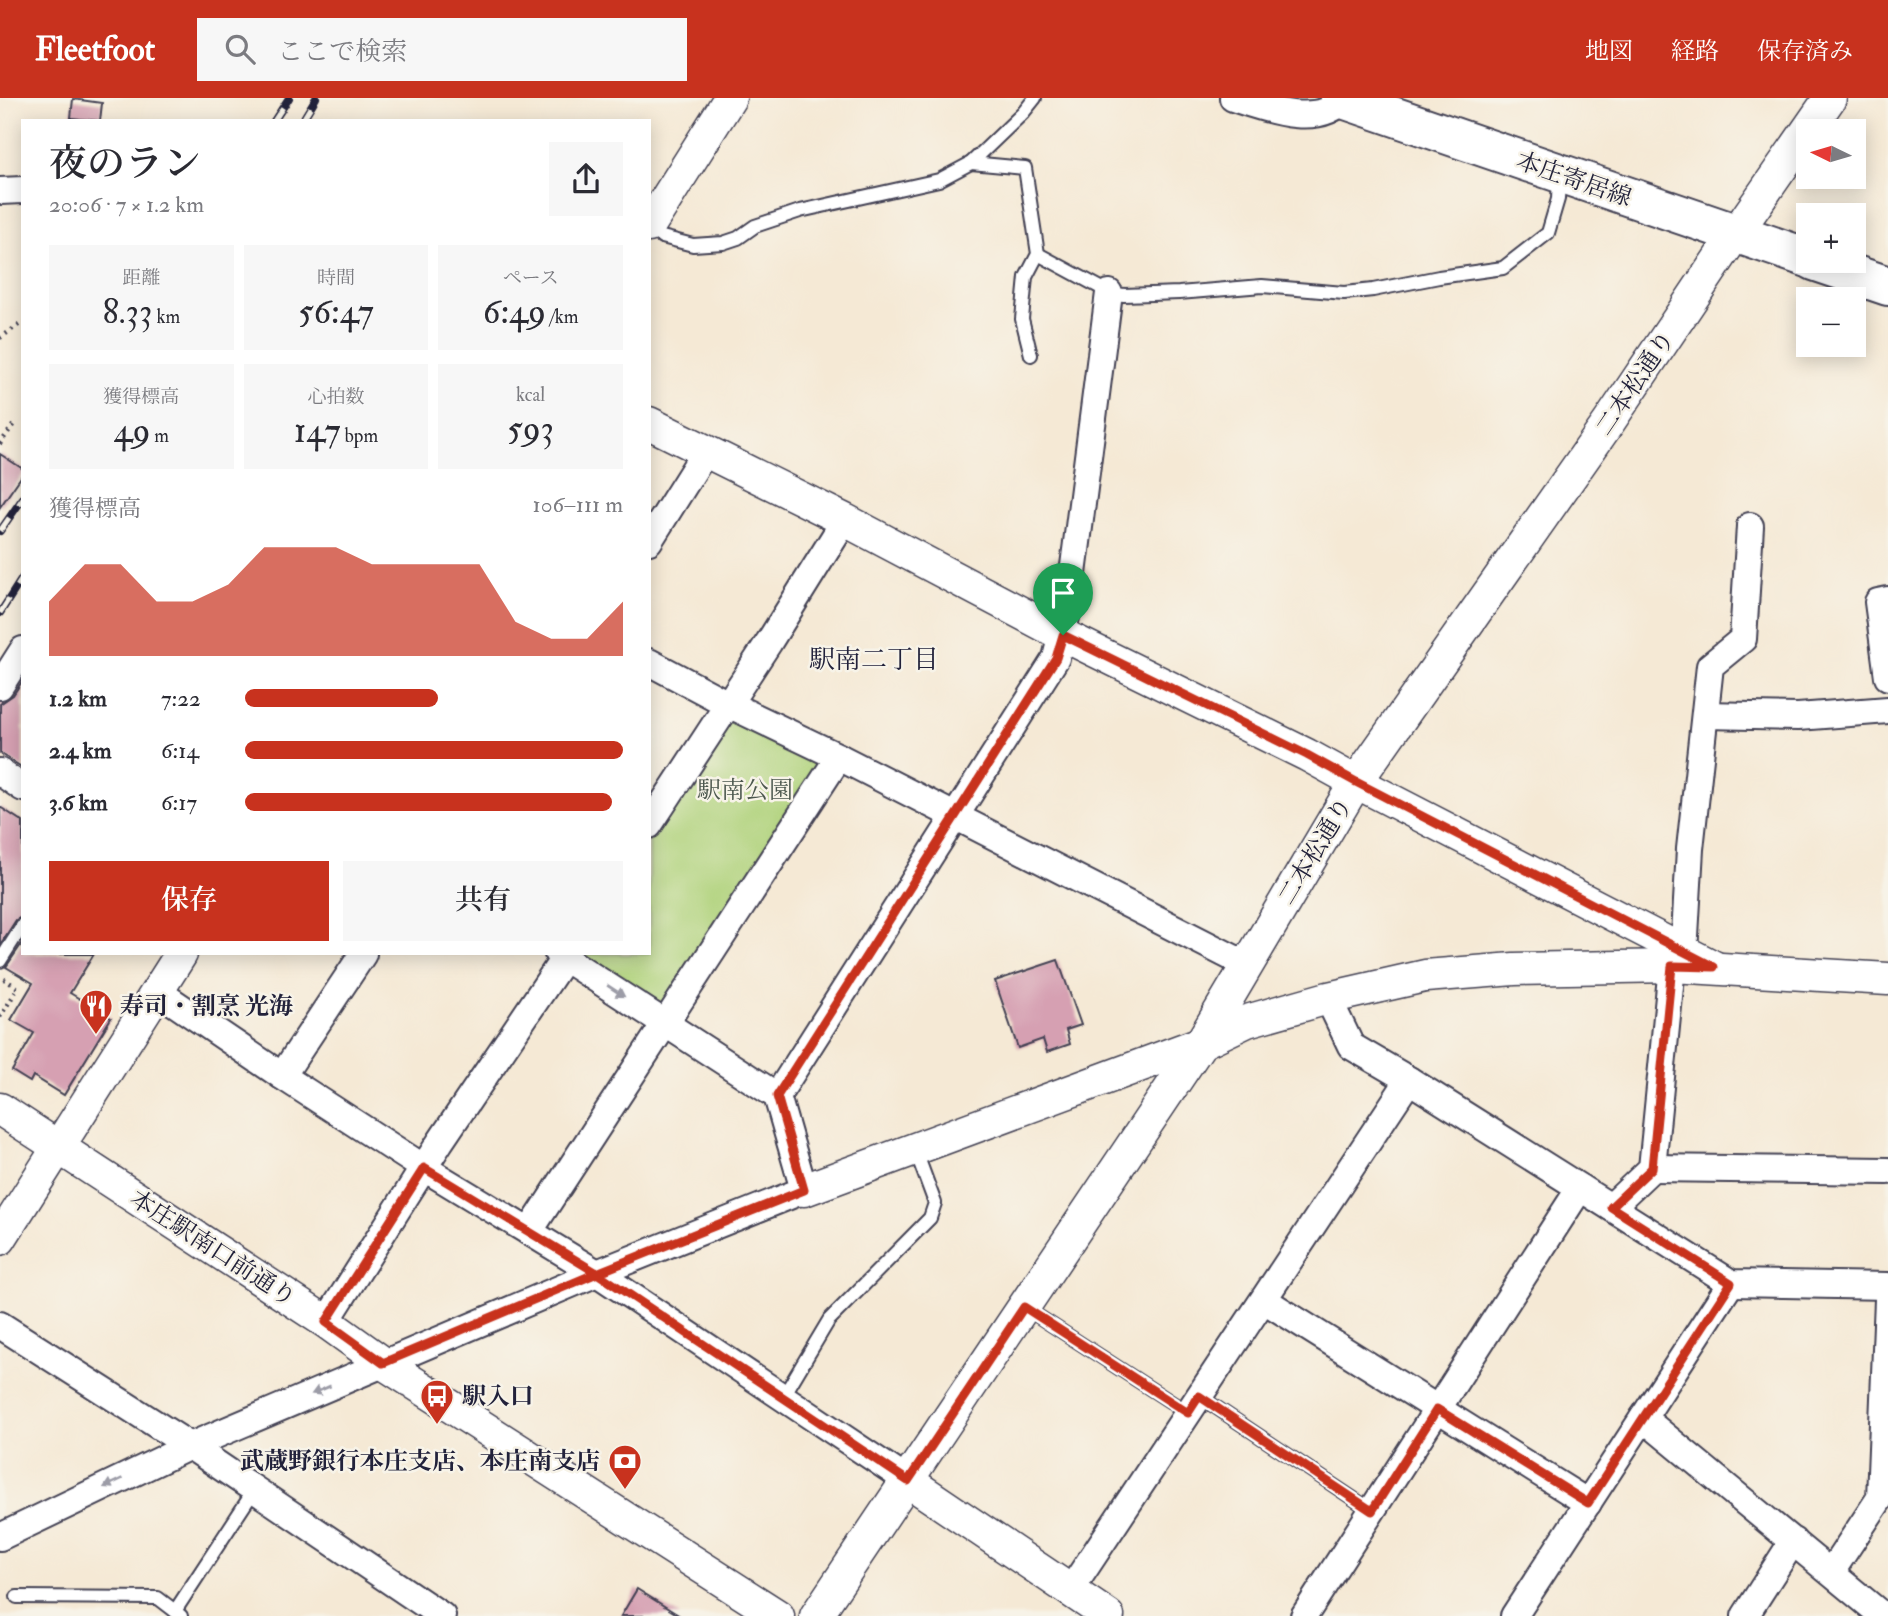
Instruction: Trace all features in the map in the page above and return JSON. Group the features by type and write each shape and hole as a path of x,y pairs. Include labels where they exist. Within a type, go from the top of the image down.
{"main road":[{"name":"本庄寄居線","path":"1343,99 1796,254"},
{"path":"1850,273 1888,286"}],"street":[{"path":"651,223 730,98"},
{"path":"1233,98 1267,109 1303,114 1324,112 1343,99"},
{"name":"二本松通り","path":"816,1616 1201,1043 1356,782 1609,422 1735,233 1830,98"},
{"path":"0,191 21,190"},
{"path":"777,1096 1056,658 1069,605 1109,293"},
{"path":"651,424 845,520 1063,635 1307,755 1678,959"},
{"path":"651,538 705,452"},
{"path":"651,818 659,789 728,704 845,520"},
{"path":"1611,1207 1652,1168 1710,666 1743,639 1750,526"},
{"path":"1888,600 1878,602 1888,677"},
{"path":"0,686 21,653"},
{"path":"651,663 1247,965"},
{"path":"1705,715 1798,717 1888,710"},
{"path":"529,1232 839,757"},
{"path":"0,772 21,787"},
{"path":"0,1239 180,955"},
{"path":"282,1076 362,955"},
{"path":"326,1322 563,955 777,1096 804,1190"},
{"path":"0,1537 190,1446 597,1273 804,1190 1201,1043 1247,1021 1328,998 1425,976 1514,969 1678,959 1714,967 1888,979"},
{"path":"157,990 282,1076 424,1168 597,1273 1108,1616"},
{"path":"1328,998 1351,1046 1731,1283 1888,1286"},
{"path":"1070,1591 1409,1080"},
{"name":"本庄駅南口前通り","path":"0,1109 326,1322 383,1363 778,1616"},
{"path":"1652,1168 1888,1171"},
{"path":"1304,1616 1580,1188"},
{"path":"1514,1616 1731,1283"},
{"path":"1830,1572 1884,1498 1888,1299"},
{"path":"1264,1300 1588,1503"},
{"path":"0,1325 190,1446 442,1616"},
{"path":"1643,1418 1883,1616"},
{"path":"1745,1616 1793,1541"}],"lane":[{"path":"651,228 662,237 693,245 723,243 776,218 939,180 971,163 1035,98"},
{"path":"971,163 1025,168 1038,254 1026,277 1022,319 1031,355"},
{"path":"1038,254 1109,293 1124,295 1262,286 1344,293 1373,290 1503,268 1548,233 1558,199 1559,174"},
{"path":"0,961 21,928"},
{"path":"783,1397 829,1320 930,1218 935,1203 915,1149"},
{"path":"1024,1307 1194,1404 1372,1511"},
{"path":"17,1597 158,1598 178,1614 255,1489"}],"path":[{"path":"0,338 21,323"},
{"path":"0,444 16,421"},
{"path":"0,976 18,988 0,1017"}],"green space":[{"name":"駅南公園","path":"735,715 823,755 822,769 660,1009 582,955 651,955 651,837 722,723"}],"building":[{"path":"73,99 102,103 100,119 71,118"},
{"path":"0,454 21,468 21,477 0,507"},
{"path":"21,683 21,767 0,753 0,704 13,695"},
{"path":"0,807 21,821 21,917 16,920 0,945"},
{"path":"21,945 21,955 93,955 70,993 111,1018 64,1095 33,1076 30,1082 12,1071 34,1033 11,1020 33,983 6,967"},
{"path":"1058,960 1081,1025 1066,1030 1070,1044 1047,1052 1043,1039 1018,1048 995,981"},
{"path":"637,1589 680,1616 621,1616"}],"railway":[{"path":"275,119 289,98"},
{"path":"303,119 316,98"},
{"path":"0,531 21,501"},
{"path":"0,613 21,580"}],"place":[{"name":"寿司・割烹 光海","path":"96,1036"},
{"name":"駅入口","path":"437,1426"},
{"name":"武蔵野銀行本庄支店、本庄南支店","path":"625,1491"}],"district":[{"name":"駅南二丁目","path":"874,659"}],"route":[{"path":"1063,635 1056,658 777,1096 804,1190 597,1273 383,1363 326,1322 424,1168 597,1273 908,1481 1024,1307 1188,1413 1199,1396 1372,1511 1437,1409 1588,1503 1731,1283 1611,1207 1652,1168 1672,966 1714,967 1307,755 1063,635"}]}
